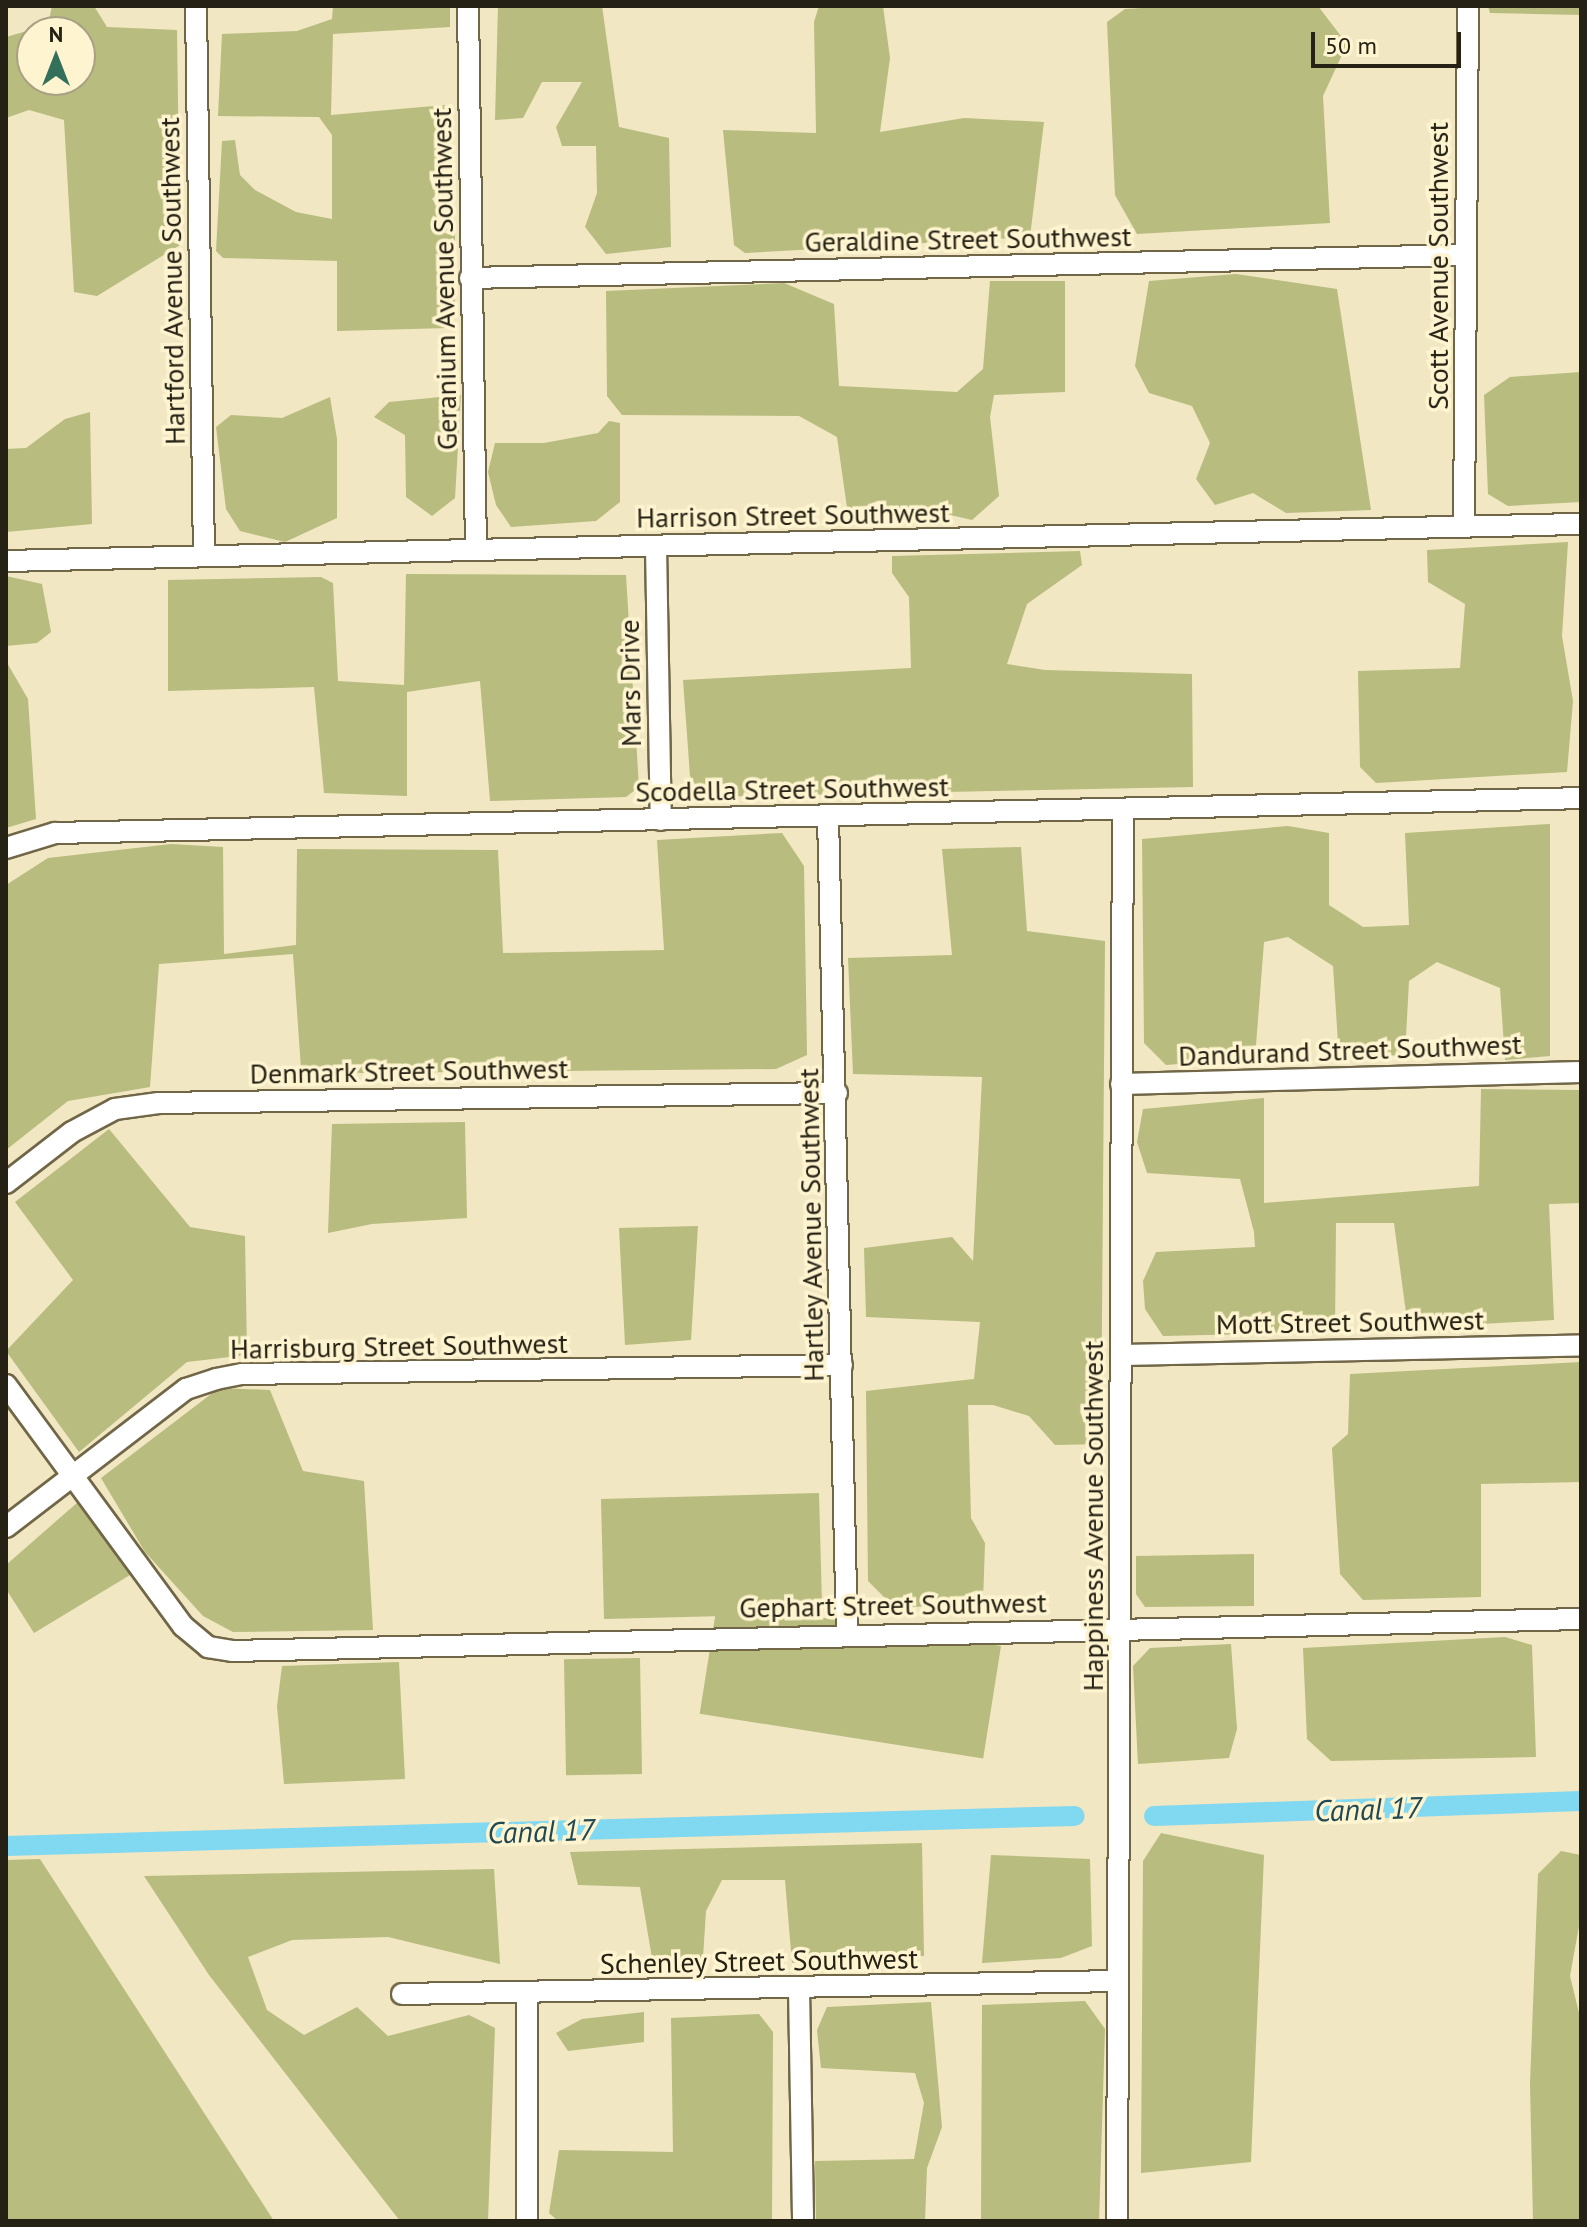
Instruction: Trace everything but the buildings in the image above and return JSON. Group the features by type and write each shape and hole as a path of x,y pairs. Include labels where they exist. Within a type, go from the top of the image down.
{"street":[{"name":"Hartford Avenue Southwest","path":"196,6 204,556"},
{"name":"Geranium Avenue Southwest","path":"468,6 476,550"},
{"name":"Scott Avenue Southwest","path":"1464,527 1468,6"},
{"name":"Geraldine Street Southwest","path":"470,278 1466,255"},
{"name":"Harrison Street Southwest","path":"6,561 1581,524"},
{"name":"Mars Drive","path":"656,546 661,820"},
{"name":"Scodella Street Southwest","path":"6,848 55,833 1123,811 1581,798"},
{"name":"Happiness Avenue Southwest","path":"1117,2221 1117,1981 1123,1628 1123,811"},
{"name":"Hartley Avenue Southwest","path":"828,816 837,1093 847,1633"},
{"name":"Dandurand Street Southwest","path":"1121,1084 1581,1072"},
{"name":"Denmark Street Southwest","path":"6,1183 72,1132 115,1109 159,1103 837,1093"},
{"name":"Mott Street Southwest","path":"1121,1355 1581,1345"},
{"name":"Harrisburg Street Southwest","path":"6,1527 186,1389 242,1374 842,1365"},
{"path":"6,1385 74,1476"},
{"name":"Gephart Street Southwest","path":"74,1476 183,1626 208,1647 232,1651 847,1633 1581,1619"},
{"name":"Schenley Street Southwest","path":"402,1994 1117,1981"},
{"path":"799,1988 803,2221"},
{"path":"527,1994 527,2221"}],"green space":[{"path":"52,6 94,6 107,27 177,30 180,245 97,296 74,292 64,120 29,110 6,118 6,37 16,34 16,96 96,96 96,16 50,16"},
{"path":"333,6 450,6 450,27 333,34 331,115 445,105 444,133 456,174 432,199 455,232 455,309 448,328 337,331 337,261 223,258 216,251 222,141 235,140 240,175 255,190 296,212 332,219 332,135 319,117 218,116 222,34 297,31 332,19"},
{"path":"498,6 602,6 619,127 669,138 671,247 606,254 585,227 597,193 596,146 562,146 556,127 582,82 542,82 523,118 495,120"},
{"path":"819,6 883,6 890,58 880,132 964,118 1044,122 1030,237 745,253 734,245 723,130 816,133 814,22"},
{"path":"1318,6 1347,44 1323,96 1330,223 1137,234 1115,195 1107,22 1125,9"},
{"path":"1488,6 1581,6 1581,15 1490,13"},
{"path":"1236,274 1337,289 1371,510 1286,513 1253,493 1215,505 1196,479 1210,443 1192,406 1149,393 1135,366 1149,281"},
{"path":"990,281 1065,281 1065,392 994,395 990,417 999,496 972,520 929,510 849,522 837,437 799,416 622,415 607,396 606,291 784,283 834,304 839,386 957,392 983,369"},
{"path":"1581,372 1581,502 1508,506 1488,494 1484,395 1510,377"},
{"path":"461,395 455,498 432,516 406,497 405,435 374,417 389,402"},
{"path":"330,397 337,439 337,518 285,542 240,531 226,509 216,427 231,415 282,418"},
{"path":"90,412 92,524 6,532 6,449 26,448 65,419"},
{"path":"609,421 620,423 620,502 596,521 511,527 496,505 488,472 495,443 544,443 598,433"},
{"path":"1568,542 1562,636 1573,701 1567,772 1376,783 1360,767 1358,671 1460,668 1465,604 1428,582 1427,550"},
{"path":"1080,551 1082,565 1027,604 1007,664 1045,670 1192,674 1193,787 703,797 690,776 683,680 911,668 909,597 892,573 892,556"},
{"path":"406,574 626,575 639,787 626,797 490,801 480,681 407,692 407,796 324,793 314,687 168,691 168,580 321,577 333,583 338,681 404,685"},
{"path":"6,576 42,584 51,632 37,643 6,646"},
{"path":"6,661 28,699 36,819 6,828"},
{"path":"1550,824 1550,1056 1505,1060 1500,988 1437,962 1409,981 1405,1055 1339,1058 1333,966 1288,937 1264,942 1255,1058 1166,1065 1144,1043 1142,839 1288,826 1329,833 1329,905 1363,927 1409,925 1405,833"},
{"path":"782,833 804,866 807,1055 776,1069 362,1073 301,1069 293,954 159,964 150,1087 68,1101 6,1150 6,885 48,858 171,844 223,847 224,954 296,945 297,849 498,850 503,953 664,950 657,840"},
{"path":"1021,847 1027,931 1105,941 1101,1444 1055,1445 1029,1416 993,1405 968,1405 971,1518 985,1543 983,1603 895,1608 868,1581 866,1391 974,1379 980,1322 866,1317 864,1248 952,1237 973,1261 982,1077 853,1074 848,958 952,955 942,849"},
{"path":"1481,1089 1581,1090 1581,1203 1549,1204 1554,1320 1408,1328 1394,1223 1336,1223 1335,1332 1163,1336 1145,1309 1143,1281 1156,1252 1255,1247 1254,1232 1240,1179 1147,1173 1137,1142 1143,1109 1264,1098 1264,1203 1479,1186"},
{"path":"465,1122 467,1218 372,1224 328,1233 332,1124"},
{"path":"109,1129 190,1227 245,1236 247,1355 187,1362 79,1452 6,1351 73,1280 15,1202"},
{"path":"698,1226 691,1340 625,1345 619,1228"},
{"path":"1581,1362 1581,1482 1481,1484 1481,1597 1363,1600 1340,1574 1332,1448 1348,1434 1350,1374"},
{"path":"219,1388 270,1390 303,1471 364,1481 373,1630 233,1632 203,1616 145,1552 101,1478"},
{"path":"819,1493 822,1605 801,1614 604,1619 601,1499"},
{"path":"78,1502 130,1575 34,1633 6,1589 6,1565"},
{"path":"1254,1554 1254,1606 1145,1607 1136,1594 1136,1556"},
{"path":"718,1601 1001,1646 983,1759 700,1714"},
{"path":"1505,1637 1532,1645 1536,1757 1331,1761 1307,1739 1303,1648"},
{"path":"1231,1644 1237,1729 1229,1758 1138,1764 1133,1666 1150,1648"},
{"path":"640,1658 642,1774 566,1775 564,1659"},
{"path":"399,1662 405,1779 284,1784 277,1706 282,1666"},
{"path":"1161,1833 1264,1855 1251,2162 1141,2173 1143,1861"},
{"path":"922,1843 924,1956 792,1963 785,1880 722,1880 706,1911 703,1958 652,1958 640,1887 578,1885 570,1852"},
{"path":"1561,1851 1581,1855 1581,1915 1570,1976 1581,2021 1581,2221 1533,2221 1530,2084 1538,1874"},
{"path":"991,1855 1090,1859 1092,1946 1061,1958 982,1963"},
{"path":"40,1859 274,2221 6,2221 6,1860"},
{"path":"494,1869 500,1964 388,1937 292,1940 248,1957 267,2010 304,2035 357,2007 388,2036 469,2015 495,2028 488,2221 400,2221 209,1975 144,1876"},
{"path":"1085,2001 1105,2029 1099,2221 981,2221 982,2005"},
{"path":"931,2002 942,2127 927,2168 925,2221 816,2221 815,2161 914,2159 924,2103 915,2073 821,2068 817,2030 827,2007"},
{"path":"644,2012 644,2042 568,2051 556,2033 582,2019"},
{"path":"759,2014 773,2032 772,2221 558,2221 549,2213 559,2150 673,2152 671,2018"}],"waterway":[{"name":"Canal 17","path":"1154,1816 1581,1801"},
{"name":"Canal 17","path":"6,1846 1075,1816"}]}
